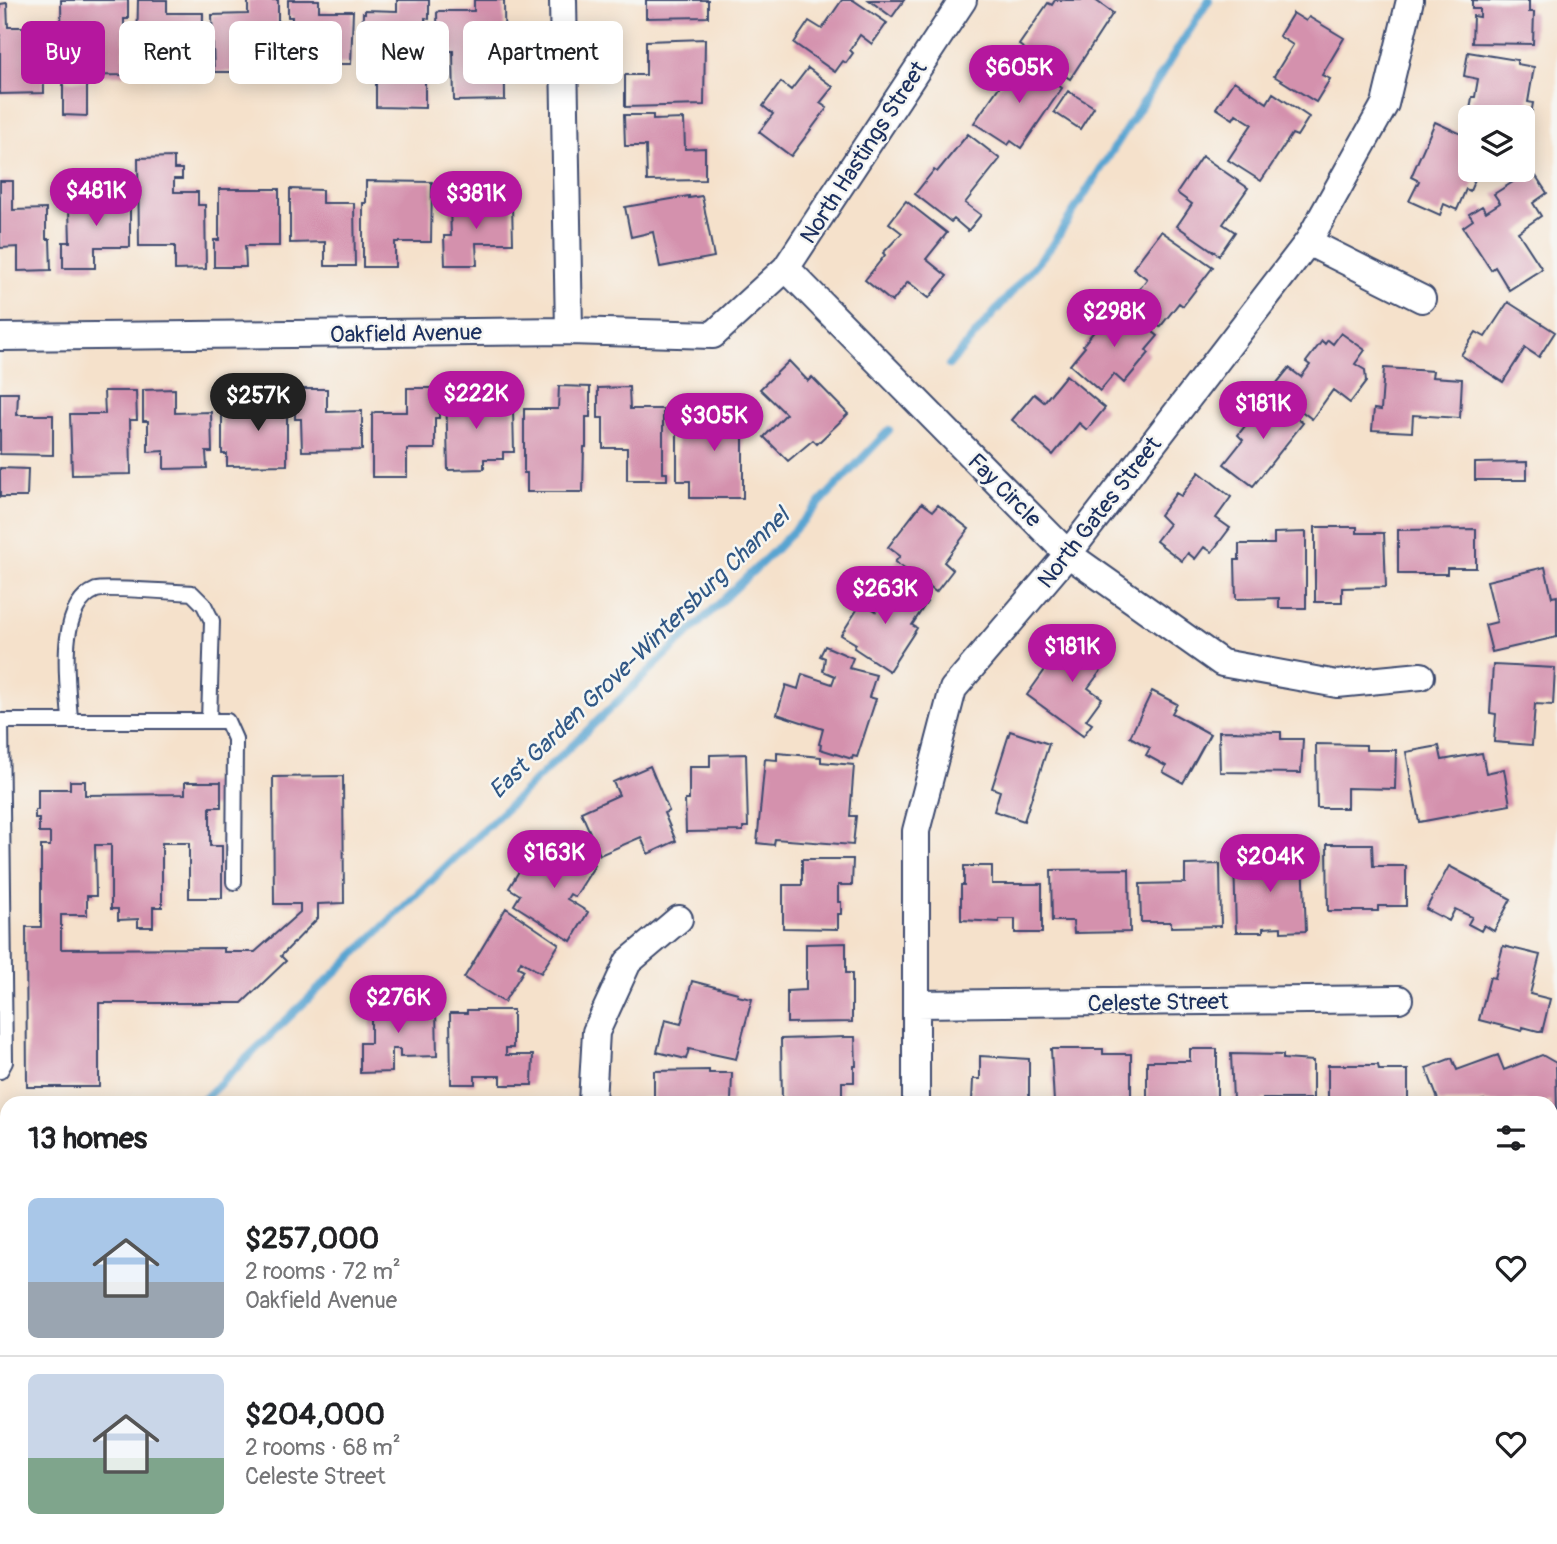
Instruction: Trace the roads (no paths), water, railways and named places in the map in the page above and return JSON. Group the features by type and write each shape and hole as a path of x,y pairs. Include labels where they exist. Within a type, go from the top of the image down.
{"street":[{"path":"563,0 569,331"},
{"name":"North Hastings Street","path":"786,268 962,0"},
{"name":"North Gates Street","path":"916,1096 916,831 953,690 1068,554 1308,242 1385,104 1410,0"},
{"path":"1308,242 1422,299"},
{"name":"Oakfield Avenue","path":"0,337 569,331 713,335 786,268"},
{"name":"Fay Circle","path":"786,268 1068,554 1222,663 1337,684 1421,676"},
{"path":"592,1096 596,1032 628,962 679,919"},
{"name":"Celeste Street","path":"916,1004 1399,999"}],"lane":[{"path":"70,719 67,660 69,625 79,603 97,590 192,593 204,605 212,621 209,721"},
{"path":"0,1071 5,1062 0,721 227,721 235,738 234,882"}],"waterway":[{"name":"East Garden Grove-Wintersburg Channel","path":"949,365 1050,248 1209,0"},
{"name":"East Garden Grove-Wintersburg Channel","path":"207,1096 776,549 889,430"}]}
